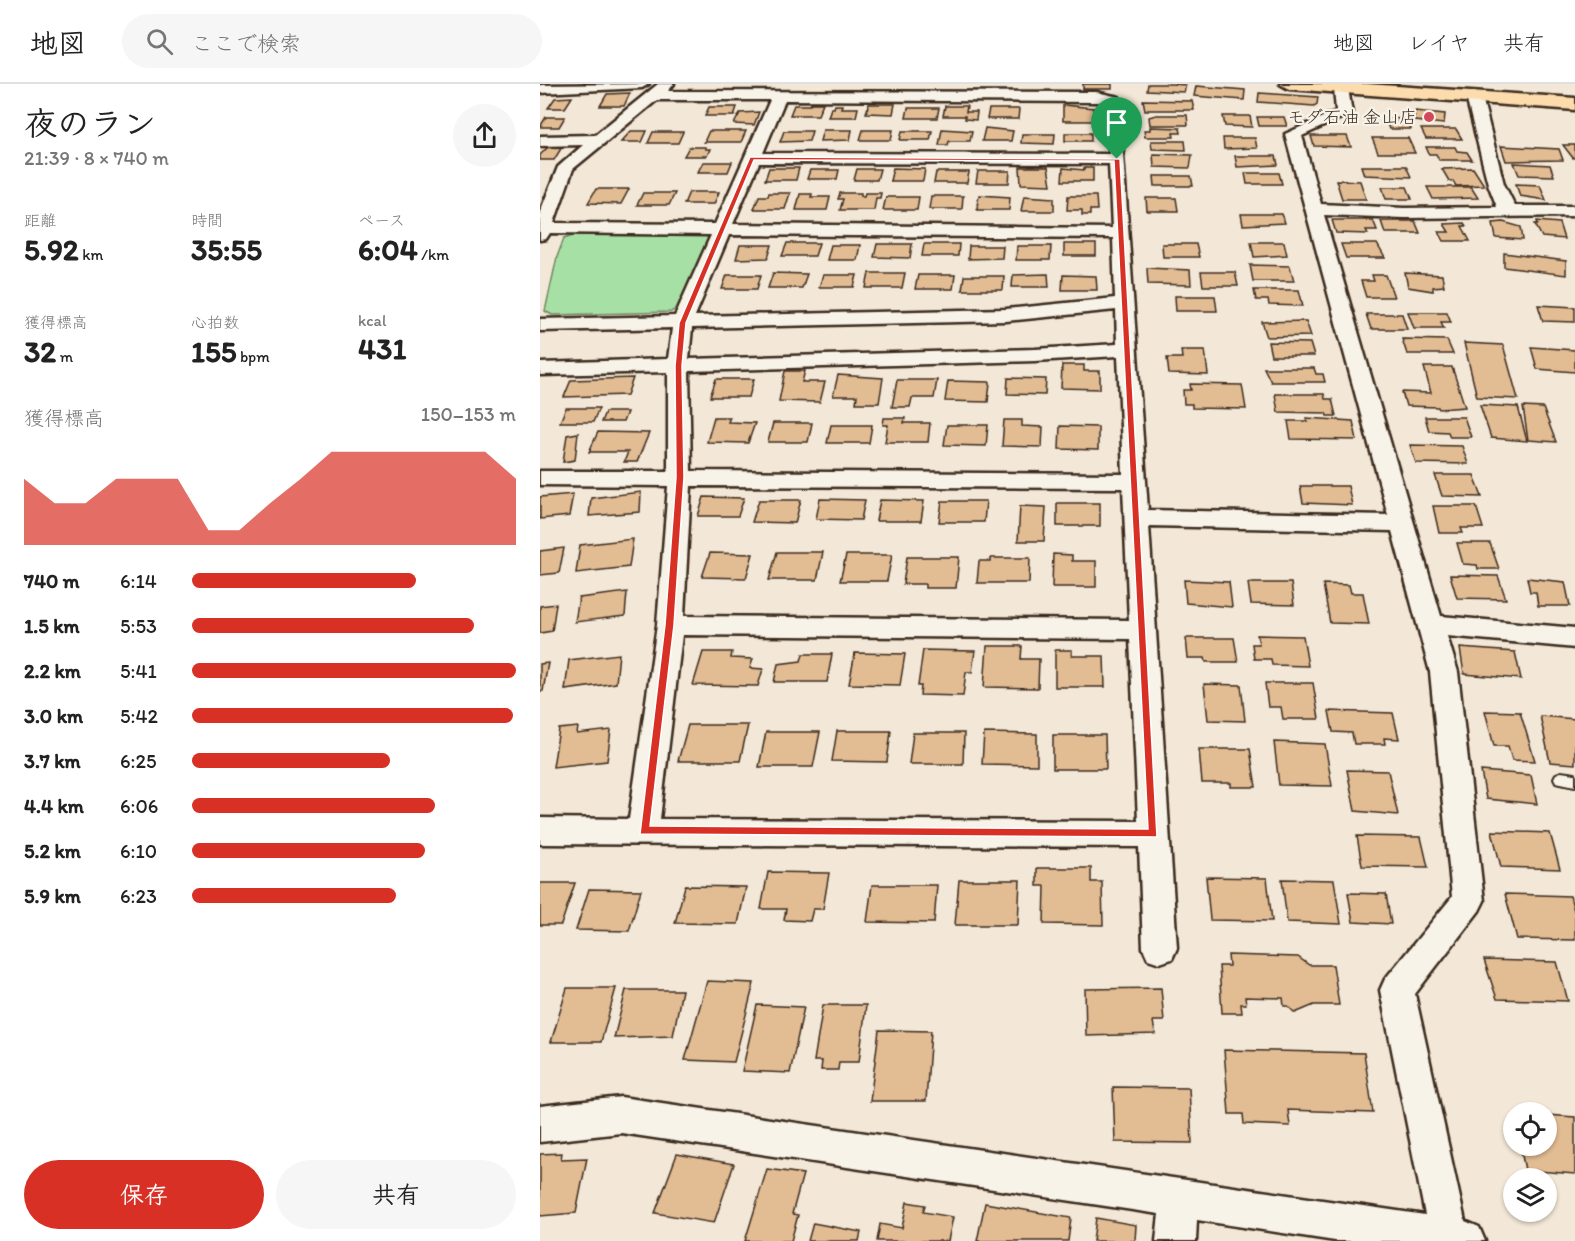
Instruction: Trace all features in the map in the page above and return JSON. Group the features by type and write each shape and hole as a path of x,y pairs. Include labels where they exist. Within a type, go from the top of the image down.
{"highway":[{"path":"1289,84 1575,104"},
{"path":"1417,84 1575,96"}],"street":[{"path":"654,88 599,140 566,167 547,194 541,231 1121,233"},
{"path":"540,89 654,88 779,96 1096,97 1114,100 1160,948"},
{"path":"540,1124 621,1115 1458,1240 1397,990 1468,901 1444,672 1293,134 1344,113 1341,88"},
{"path":"644,831 669,625 680,477 678,366 682,323 779,96"},
{"path":"1474,97 1496,184 1508,211"},
{"path":"540,141 599,140"},
{"path":"752,158 1117,159"},
{"path":"1314,209 1404,213 1575,210"},
{"path":"540,325 1006,315 1125,303"},
{"path":"540,369 1035,355 1127,349"},
{"path":"540,478 1134,481"},
{"path":"1137,518 1402,523"},
{"path":"669,625 1142,630"},
{"path":"1431,626 1575,638"},
{"path":"540,831 1154,834"},
{"path":"1176,1241 1179,1199"}],"green space":[{"path":"573,235 705,235 709,239 679,307 671,312 552,315 545,311 557,257 564,238"}],"building":[{"path":"1083,84 1112,84 1112,89 1083,89"},
{"path":"1148,84 1186,85 1184,92 1147,90"},
{"path":"1196,86 1245,90 1244,100 1194,96"},
{"path":"630,93 624,106 600,106 607,94"},
{"path":"1259,93 1318,97 1317,104 1314,106 1258,102"},
{"path":"572,97 565,108 548,108 555,98"},
{"path":"1143,100 1192,101 1194,110 1145,110"},
{"path":"811,103 823,103 818,115 790,115 794,105 810,105"},
{"path":"869,104 895,104 893,114 866,113"},
{"path":"835,105 842,105 841,108 858,108 856,117 828,117 831,108"},
{"path":"1063,105 1094,108 1095,121 1063,121"},
{"path":"945,106 967,106 966,112 977,112 976,120 965,119 965,116 943,116"},
{"path":"709,107 737,107 734,116 705,116"},
{"path":"908,108 939,108 937,118 906,118"},
{"path":"989,109 1019,109 1018,119 987,119"},
{"name":"モダ石油 金山店","path":"1415,111 1445,114 1444,124 1414,121"},
{"path":"759,112 754,125 734,124 740,113"},
{"path":"1187,115 1188,125 1150,125 1149,117"},
{"path":"1223,116 1250,116 1252,127 1225,126"},
{"path":"546,117 565,117 559,127 540,127"},
{"path":"1257,117 1284,117 1287,126 1259,126"},
{"path":"1385,118 1407,119 1411,129 1389,129"},
{"path":"1150,127 1180,128 1181,133 1173,133 1174,137 1145,137 1144,130 1150,130"},
{"path":"985,128 1013,131 1011,141 982,141"},
{"path":"942,129 972,131 970,141 949,141 948,145 939,145"},
{"path":"1421,129 1456,129 1462,139 1426,139"},
{"path":"823,130 852,130 850,140 820,141"},
{"path":"863,130 893,130 891,140 860,140"},
{"path":"631,131 647,131 642,142 621,142"},
{"path":"709,131 746,131 741,142 704,142"},
{"path":"784,131 812,131 809,141 780,142"},
{"path":"902,131 932,131 930,140 900,140"},
{"path":"653,132 683,132 678,143 648,143"},
{"path":"1065,133 1091,133 1091,141 1065,141"},
{"path":"1022,134 1055,134 1054,144 1021,143"},
{"path":"1311,136 1347,136 1351,147 1314,146"},
{"path":"1223,138 1255,138 1257,148 1224,149"},
{"path":"1372,138 1408,138 1415,153 1378,153"},
{"path":"1151,141 1185,141 1186,150 1152,149"},
{"path":"1563,145 1575,145 1575,158 1573,158"},
{"path":"1501,146 1559,149 1563,160 1506,161"},
{"path":"548,147 562,147 554,160 540,160 540,155"},
{"path":"689,147 710,149 707,156 684,156"},
{"path":"1426,147 1455,147 1457,151 1467,152 1472,160 1439,160 1436,154 1429,154"},
{"path":"1153,154 1192,155 1190,168 1154,167"},
{"path":"1235,156 1276,156 1278,165 1237,167"},
{"path":"703,162 732,162 728,172 698,172"},
{"path":"1514,163 1550,165 1554,176 1519,175"},
{"path":"1361,166 1406,166 1411,177 1364,175"},
{"path":"1020,167 1048,167 1051,185 1021,184"},
{"path":"769,168 799,168 796,180 765,180"},
{"path":"893,168 925,169 923,181 890,181"},
{"path":"1063,168 1084,170 1084,168 1093,168 1093,181 1062,181"},
{"path":"1473,168 1484,185 1456,186 1453,181 1449,181 1442,169"},
{"path":"857,169 880,169 877,180 854,180"},
{"path":"810,170 839,170 837,179 807,179"},
{"path":"978,171 1010,171 1009,183 976,183"},
{"path":"936,172 969,172 967,183 934,183"},
{"path":"1245,173 1279,173 1282,184 1247,184"},
{"path":"1154,176 1191,176 1193,186 1155,186"},
{"path":"1336,180 1360,181 1366,199 1342,199"},
{"path":"1516,184 1540,185 1546,200 1520,196"},
{"path":"1382,187 1407,187 1412,199 1386,199"},
{"path":"1427,187 1471,187 1478,198 1433,199"},
{"path":"596,189 629,189 621,204 588,203"},
{"path":"689,192 719,192 714,204 684,204"},
{"path":"643,193 675,193 669,205 637,205"},
{"path":"769,193 790,193 785,209 754,209 759,196 768,196"},
{"path":"840,193 861,193 861,196 864,196 865,193 881,193 880,198 876,198 874,210 840,210 843,199 838,199"},
{"path":"800,194 812,194 811,197 830,197 827,210 796,210"},
{"path":"979,195 1010,197 1009,210 977,210"},
{"path":"931,196 963,196 962,209 929,209"},
{"path":"1024,196 1054,198 1054,211 1021,211"},
{"path":"1068,196 1096,196 1097,210 1090,210 1090,215 1082,215 1082,210 1067,210"},
{"path":"886,197 919,197 917,210 883,210"},
{"path":"1146,198 1176,198 1178,211 1147,211"},
{"path":"1241,214 1282,214 1285,223 1243,225"},
{"path":"1332,220 1373,220 1377,230 1366,230 1368,234 1336,233"},
{"path":"1381,221 1415,221 1420,233 1385,233"},
{"path":"1537,221 1559,223 1564,239 1542,237 1535,224 1538,224"},
{"path":"1503,222 1521,227 1523,240 1496,238 1493,223"},
{"path":"1464,223 1466,226 1462,226 1470,241 1444,241 1439,232 1449,232 1444,224"},
{"path":"1251,242 1284,242 1287,255 1254,257"},
{"path":"787,243 819,243 815,256 782,256"},
{"path":"877,244 912,244 910,258 874,257"},
{"path":"924,244 959,244 958,256 922,256"},
{"path":"1064,244 1096,244 1096,256 1064,256"},
{"path":"1162,244 1196,244 1199,257 1163,257"},
{"path":"1341,244 1377,244 1385,258 1346,258"},
{"path":"740,245 772,245 768,258 736,259"},
{"path":"831,245 860,245 857,260 827,260"},
{"path":"969,246 1003,246 1002,258 968,259"},
{"path":"1017,246 1051,246 1050,260 1016,260"},
{"path":"1504,253 1566,261 1566,275 1504,267"},
{"path":"1250,265 1290,266 1294,281 1253,281"},
{"path":"1147,268 1190,270 1191,285 1148,284"},
{"path":"1201,272 1235,272 1238,286 1203,286"},
{"path":"773,273 807,274 802,288 768,288"},
{"path":"869,273 905,273 902,288 866,288"},
{"path":"1405,273 1442,275 1444,286 1433,287 1433,291 1408,287"},
{"path":"1048,274 1049,287 1012,287 1013,275"},
{"path":"727,275 761,275 757,289 722,289"},
{"path":"823,275 857,275 854,287 819,287"},
{"path":"918,275 955,275 953,289 915,289"},
{"path":"1063,275 1096,276 1097,290 1062,290"},
{"path":"1372,275 1386,275 1394,297 1366,297 1361,281 1374,281"},
{"path":"964,276 1004,276 1003,290 962,290"},
{"path":"1254,290 1299,290 1303,306 1269,305 1268,300 1256,300"},
{"path":"1175,296 1215,296 1217,311 1176,311"},
{"path":"1538,305 1575,307 1575,322 1543,321"},
{"path":"1408,312 1447,312 1451,322 1441,322 1444,328 1414,328"},
{"path":"1366,314 1402,314 1407,329 1371,329"},
{"path":"1306,321 1311,336 1267,337 1262,322"},
{"path":"1402,339 1447,340 1453,354 1407,354"},
{"path":"1268,342 1310,343 1314,356 1271,356"},
{"path":"1464,343 1503,345 1518,399 1477,397"},
{"path":"1531,347 1575,350 1575,372 1537,369"},
{"path":"1181,350 1205,350 1208,375 1169,374 1167,358 1182,358"},
{"path":"1062,365 1084,365 1084,371 1100,371 1100,389 1061,388"},
{"path":"1424,367 1452,367 1465,407 1439,409 1438,407 1406,406 1402,392 1431,393"},
{"path":"1264,368 1314,368 1316,374 1323,374 1325,382 1271,382"},
{"path":"785,371 805,371 802,382 825,382 820,402 779,401"},
{"path":"838,375 883,378 879,403 856,403 857,396 833,396"},
{"path":"633,378 627,395 564,397 571,380"},
{"path":"1008,378 1046,379 1045,395 1007,394"},
{"path":"716,379 754,379 749,397 710,397"},
{"path":"897,380 937,380 934,398 912,398 910,407 892,407"},
{"path":"948,381 990,382 988,402 945,401"},
{"path":"1190,384 1242,385 1246,409 1192,408 1192,404 1184,404 1183,390 1191,390"},
{"path":"1275,394 1324,394 1325,399 1332,399 1336,416 1327,416 1326,413 1278,412"},
{"path":"1480,405 1518,407 1527,441 1491,438"},
{"path":"1523,407 1543,408 1556,442 1528,440"},
{"path":"566,408 599,408 593,422 560,422"},
{"path":"605,412 627,412 623,422 601,422"},
{"path":"714,417 730,417 728,422 755,423 748,443 707,442"},
{"path":"1425,417 1464,417 1471,437 1450,437 1448,432 1429,431"},
{"path":"884,418 905,418 904,423 930,423 928,442 885,442 888,425 883,425"},
{"path":"1306,418 1353,421 1357,440 1291,439 1288,421 1307,421"},
{"path":"1004,420 1022,420 1022,426 1043,427 1042,447 1002,446"},
{"path":"773,423 812,423 808,442 768,442"},
{"path":"831,425 872,425 869,443 827,443"},
{"path":"947,425 988,425 986,446 944,445"},
{"path":"1060,426 1098,427 1098,450 1059,449"},
{"path":"598,432 649,433 637,462 624,462 628,452 589,452"},
{"path":"578,433 575,460 563,462 567,435"},
{"path":"1410,445 1462,446 1468,464 1416,463"},
{"path":"1435,475 1474,475 1482,497 1442,496"},
{"path":"1300,486 1348,486 1352,505 1303,503"},
{"path":"641,492 640,512 589,516 591,498"},
{"path":"573,494 569,516 540,519 540,497"},
{"path":"704,497 744,498 738,516 698,516"},
{"path":"820,499 865,500 861,520 816,519"},
{"path":"759,500 801,500 795,523 752,522"},
{"path":"880,500 924,501 921,521 876,521"},
{"path":"942,501 986,501 984,522 939,522"},
{"path":"1057,503 1100,503 1100,526 1057,526"},
{"path":"1020,506 1046,507 1044,541 1018,541"},
{"path":"1433,506 1476,506 1483,528 1461,528 1463,533 1439,533"},
{"path":"633,539 629,567 576,573 580,545"},
{"path":"1457,543 1490,543 1499,569 1478,569 1477,565 1463,564"},
{"path":"564,548 559,573 540,575 540,551"},
{"path":"777,552 823,552 817,580 769,580"},
{"path":"710,553 753,554 746,578 702,577"},
{"path":"1053,554 1072,555 1072,561 1096,561 1096,587 1052,587"},
{"path":"846,555 892,555 887,581 840,581"},
{"path":"907,557 959,557 956,588 925,588 925,584 903,584"},
{"path":"991,558 1030,558 1029,583 977,583 979,561 991,561"},
{"path":"1450,575 1498,576 1506,599 1457,598"},
{"path":"1527,578 1565,582 1570,606 1538,606 1536,592 1530,592"},
{"path":"1184,580 1229,582 1232,607 1186,603"},
{"path":"1248,583 1291,583 1294,605 1251,604"},
{"path":"1323,584 1349,585 1351,593 1363,593 1369,624 1330,623"},
{"path":"627,592 625,616 575,622 579,598"},
{"path":"556,604 552,631 540,633 540,606"},
{"path":"1257,635 1303,636 1308,666 1272,665 1271,659 1254,659 1252,644 1259,644"},
{"path":"1186,638 1234,638 1238,662 1206,662 1205,658 1188,658"},
{"path":"987,646 1022,646 1021,659 1039,659 1038,688 984,687"},
{"path":"1460,648 1515,652 1521,679 1464,674"},
{"path":"923,650 975,651 972,672 966,672 963,696 920,695 921,686 918,686"},
{"path":"1055,650 1072,650 1072,656 1104,656 1105,687 1055,687"},
{"path":"703,652 732,652 731,658 753,659 750,668 763,669 758,686 693,685"},
{"path":"855,653 905,654 900,685 849,684"},
{"path":"619,654 616,683 565,690 569,660"},
{"path":"803,654 832,654 827,682 774,682 778,664 801,661"},
{"path":"548,663 543,691 540,691 540,664"},
{"path":"1265,683 1313,683 1319,719 1283,719 1281,707 1268,707"},
{"path":"1204,684 1241,685 1245,721 1208,720"},
{"path":"1329,711 1393,713 1399,739 1384,738 1385,744 1354,744 1352,733 1333,732"},
{"path":"1485,711 1520,712 1535,761 1512,760 1508,746 1494,746"},
{"path":"1540,716 1575,719 1575,764 1550,762"},
{"path":"688,725 748,725 740,761 678,761"},
{"path":"578,727 577,734 611,730 607,761 553,767 559,729"},
{"path":"837,731 891,731 887,762 832,761"},
{"path":"766,732 820,732 813,767 759,767"},
{"path":"913,733 964,733 963,764 909,764"},
{"path":"984,733 1037,734 1037,765 982,764"},
{"path":"1053,735 1105,735 1106,769 1053,769"},
{"path":"1274,742 1325,744 1332,786 1279,785"},
{"path":"1199,749 1250,749 1256,787 1231,787 1231,783 1202,783"},
{"path":"1347,770 1388,771 1398,815 1355,811"},
{"path":"1481,771 1531,775 1537,804 1486,799"},
{"path":"1492,831 1550,833 1560,869 1501,867"},
{"path":"1357,836 1421,837 1428,867 1362,866"},
{"path":"1037,868 1091,868 1091,882 1102,882 1103,925 1044,924 1045,886 1037,886"},
{"path":"768,872 829,873 823,909 813,909 810,921 784,920 786,909 761,909"},
{"path":"1206,877 1267,878 1272,921 1210,920"},
{"path":"1282,879 1334,880 1341,924 1287,922"},
{"path":"959,880 1020,880 1018,925 955,925"},
{"path":"540,883 575,883 561,925 540,925"},
{"path":"872,885 937,885 934,923 867,922"},
{"path":"685,886 746,887 738,924 675,923"},
{"path":"589,889 641,890 629,931 576,930"},
{"path":"1348,893 1386,894 1391,924 1353,922"},
{"path":"1505,894 1570,896 1575,914 1575,940 1517,939"},
{"path":"1228,955 1298,957 1309,965 1333,965 1339,1005 1314,1005 1295,1013 1288,1006 1284,1006 1283,998 1245,997 1246,1004 1241,1004 1242,1013 1222,1013 1219,966 1229,966"},
{"path":"1484,960 1557,962 1568,1001 1497,999"},
{"path":"707,981 754,983 734,1062 685,1060"},
{"path":"567,988 616,988 601,1042 551,1042"},
{"path":"1161,988 1164,1021 1153,1021 1155,1034 1086,1036 1085,989"},
{"path":"626,990 682,990 673,1036 614,1038"},
{"path":"757,1005 804,1007 790,1073 742,1071"},
{"path":"823,1005 866,1005 859,1062 839,1062 838,1070 821,1070 822,1061 814,1061"},
{"path":"879,1030 931,1031 926,1101 870,1101"},
{"path":"1224,1050 1364,1053 1373,1113 1288,1110 1290,1126 1244,1124 1243,1114 1229,1114"},
{"path":"1113,1087 1189,1088 1192,1143 1115,1142"},
{"path":"1557,1116 1575,1117 1575,1174 1557,1173 1557,1168 1525,1168 1522,1156 1557,1156"},
{"path":"562,1153 561,1159 587,1158 576,1213 540,1216 540,1154"},
{"path":"677,1154 734,1164 714,1223 655,1213"},
{"path":"767,1169 803,1174 792,1214 798,1215 791,1241 745,1241"},
{"path":"907,1202 925,1205 923,1212 953,1217 948,1241 877,1241 880,1224 902,1228"},
{"path":"985,1203 1071,1218 1068,1241 977,1241"},
{"path":"1096,1218 1136,1225 1135,1241 1093,1241"},
{"path":"813,1223 861,1232 859,1241 808,1241"}],"place":[{"name":"モダ石油 金山店","path":"1429,117"}],"route":[{"path":"752,158 1117,159 1154,834 644,831 669,625 680,477 678,366 682,323 752,158"}]}
